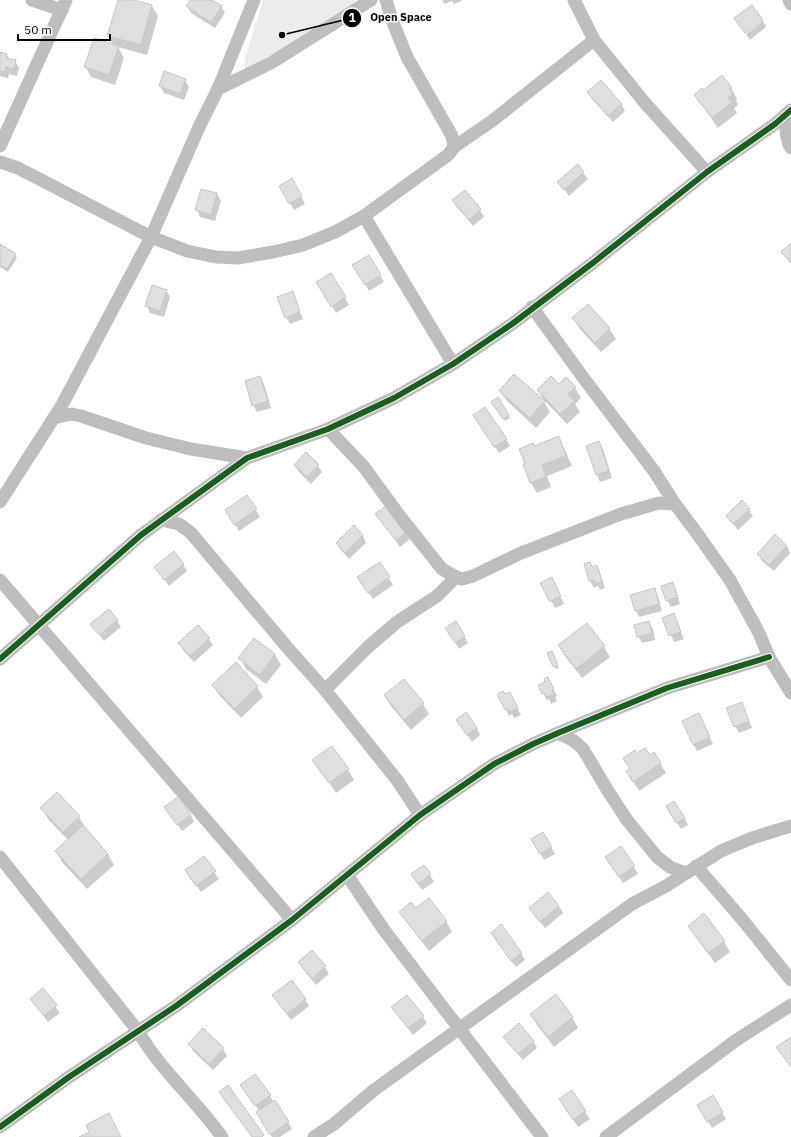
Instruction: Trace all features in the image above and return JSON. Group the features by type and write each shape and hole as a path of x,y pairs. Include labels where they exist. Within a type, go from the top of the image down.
{"street":[{"path":"0,146 64,5 32,0"},
{"path":"0,502 62,405 151,237 199,127 218,89 254,0"},
{"path":"218,89 271,63 371,0"},
{"path":"386,0 392,20 407,57 452,136 454,147"},
{"path":"574,0 594,40 645,103 707,172"},
{"path":"788,0 791,4"},
{"path":"0,162 18,168 151,237 187,251 216,257 238,258 273,252 303,245 335,232 364,216 448,156 454,147 492,122 594,40"},
{"path":"0,659 126,548 161,520 247,458 328,429 394,398 453,364 512,324 532,307 594,262 707,172 788,112"},
{"path":"788,112 786,127 789,145"},
{"path":"767,129 778,134 789,145"},
{"path":"364,216 453,364"},
{"path":"532,307 654,471 675,504 730,580 759,633 769,657 791,693"},
{"path":"54,418 72,414 146,438 191,449 247,458"},
{"path":"328,429 364,467 399,515 442,569 462,579 473,576 521,553 621,514 659,503 675,504"},
{"path":"161,520 179,524 191,533 325,690 397,780 420,815"},
{"path":"325,690 369,646 397,622 437,596 456,577"},
{"path":"0,580 292,920"},
{"path":"0,1127 69,1077 176,1006 292,920 420,815 494,764 558,733 667,688 769,657"},
{"path":"558,733 574,740 583,749 627,820 657,857 670,867 691,870 741,918 791,980"},
{"path":"314,1137 334,1124 374,1090 632,904 721,851 752,838 791,826"},
{"path":"0,857 138,1031 148,1049 208,1117 222,1137"},
{"path":"347,875 384,930 542,1137"},
{"path":"606,1137 735,1041 791,1004"}],"shaded area":[{"path":"263,0 357,0 335,22 247,73 244,65 245,58"}],"building":[{"path":"118,0 134,0 152,5 141,45 107,36"},
{"path":"190,0 212,0 222,6 211,22 186,6"},
{"path":"752,5 763,20 745,33 734,18"},
{"path":"94,38 119,46 109,75 84,67"},
{"path":"0,52 7,54 6,58 16,60 14,69 6,67 5,72 0,71"},
{"path":"164,71 186,79 180,94 159,86"},
{"path":"722,75 732,88 730,89 733,94 728,98 732,102 712,118 694,95"},
{"path":"601,80 622,104 608,116 587,92"},
{"path":"578,164 584,172 564,190 557,182"},
{"path":"292,178 302,196 289,204 279,186"},
{"path":"201,189 217,193 211,215 195,210"},
{"path":"465,190 481,209 469,220 452,200"},
{"path":"791,243 791,263 781,252"},
{"path":"0,244 16,254 7,269 0,265"},
{"path":"369,255 381,275 365,285 352,265"},
{"path":"331,273 346,297 331,307 316,282"},
{"path":"152,285 167,290 160,311 145,306"},
{"path":"293,291 300,312 285,318 277,297"},
{"path":"588,304 610,328 595,343 572,318"},
{"path":"514,374 545,401 530,418 499,391"},
{"path":"260,376 268,401 252,406 245,381"},
{"path":"551,376 559,384 566,377 576,387 568,394 575,401 560,414 537,390"},
{"path":"498,397 509,415 503,419 491,402"},
{"path":"485,407 507,439 494,447 473,415"},
{"path":"559,436 566,456 542,465 546,477 530,483 523,464 525,463 519,449 533,443 534,446"},
{"path":"599,441 609,471 596,475 586,446"},
{"path":"306,452 319,465 307,477 294,465"},
{"path":"247,495 257,509 234,525 225,510"},
{"path":"742,500 750,509 733,524 726,516"},
{"path":"387,505 407,532 396,540 375,514"},
{"path":"354,525 363,535 345,553 336,543"},
{"path":"775,534 787,546 769,565 757,554"},
{"path":"174,551 184,564 164,580 154,567"},
{"path":"380,562 390,577 368,593 357,577"},
{"path":"590,562 592,567 597,565 602,581 595,584 594,580 589,581 584,564"},
{"path":"552,577 561,596 550,602 540,583"},
{"path":"673,582 677,597 666,601 661,586"},
{"path":"655,588 659,604 635,611 630,595"},
{"path":"109,609 118,620 99,635 90,624"},
{"path":"674,613 681,632 669,636 662,618"},
{"path":"456,621 465,636 455,643 445,628"},
{"path":"649,621 652,633 637,637 634,625"},
{"path":"587,623 605,646 576,669 558,645"},
{"path":"198,625 210,638 190,656 178,643"},
{"path":"254,638 275,654 260,675 238,658"},
{"path":"552,651 558,665 553,667 547,653"},
{"path":"236,662 258,686 234,709 212,685"},
{"path":"548,677 554,689 552,690 554,694 547,697 544,693 542,694 538,685 545,682 544,679"},
{"path":"404,679 424,703 404,720 384,695"},
{"path":"503,691 505,694 510,692 518,708 510,712 508,708 505,710 497,694"},
{"path":"742,702 749,721 734,727 726,708"},
{"path":"466,712 477,728 467,735 456,720"},
{"path":"699,713 710,737 693,745 682,721"},
{"path":"332,746 349,769 329,783 312,760"},
{"path":"645,748 650,755 654,752 661,763 633,782 626,771 630,769 623,758 635,750 637,753"},
{"path":"57,792 80,816 63,832 40,808"},
{"path":"179,796 191,815 177,825 164,807"},
{"path":"674,801 685,818 676,823 666,806"},
{"path":"83,825 108,854 81,879 55,851"},
{"path":"543,832 552,847 540,854 531,839"},
{"path":"621,846 635,866 619,877 605,857"},
{"path":"204,856 216,871 196,886 185,870"},
{"path":"424,865 431,874 418,884 411,874"},
{"path":"548,892 559,906 540,922 529,908"},
{"path":"429,898 447,921 422,941 399,912 411,902 416,908"},
{"path":"704,913 725,941 708,953 688,926"},
{"path":"501,924 522,953 511,961 491,933"},
{"path":"312,950 326,966 312,979 298,962"},
{"path":"292,980 306,999 287,1014 272,995"},
{"path":"43,988 57,1005 44,1016 30,999"},
{"path":"556,994 573,1017 548,1037 530,1014"},
{"path":"407,995 424,1016 408,1028 391,1007"},
{"path":"519,1023 534,1041 518,1054 503,1037"},
{"path":"203,1028 224,1048 209,1064 188,1044"},
{"path":"791,1037 791,1067 776,1047"},
{"path":"255,1074 271,1095 255,1106 240,1085"},
{"path":"228,1085 264,1135 262,1137 252,1137 219,1092"},
{"path":"572,1090 586,1111 573,1120 559,1099"},
{"path":"713,1095 723,1112 707,1122 697,1105"},
{"path":"275,1100 289,1122 270,1135 256,1112"},
{"path":"109,1113 121,1137 79,1137 89,1132 86,1125"}],"cycle path":[{"path":"0,659 141,535 247,458 328,429 394,398 453,364 512,324 594,262 707,172 775,124 791,110"},
{"path":"0,1127 69,1077 176,1006 292,920 420,815 494,764 558,733 667,688 769,657"}],"place":[{"name":"Open Space","path":"282,35"}]}
